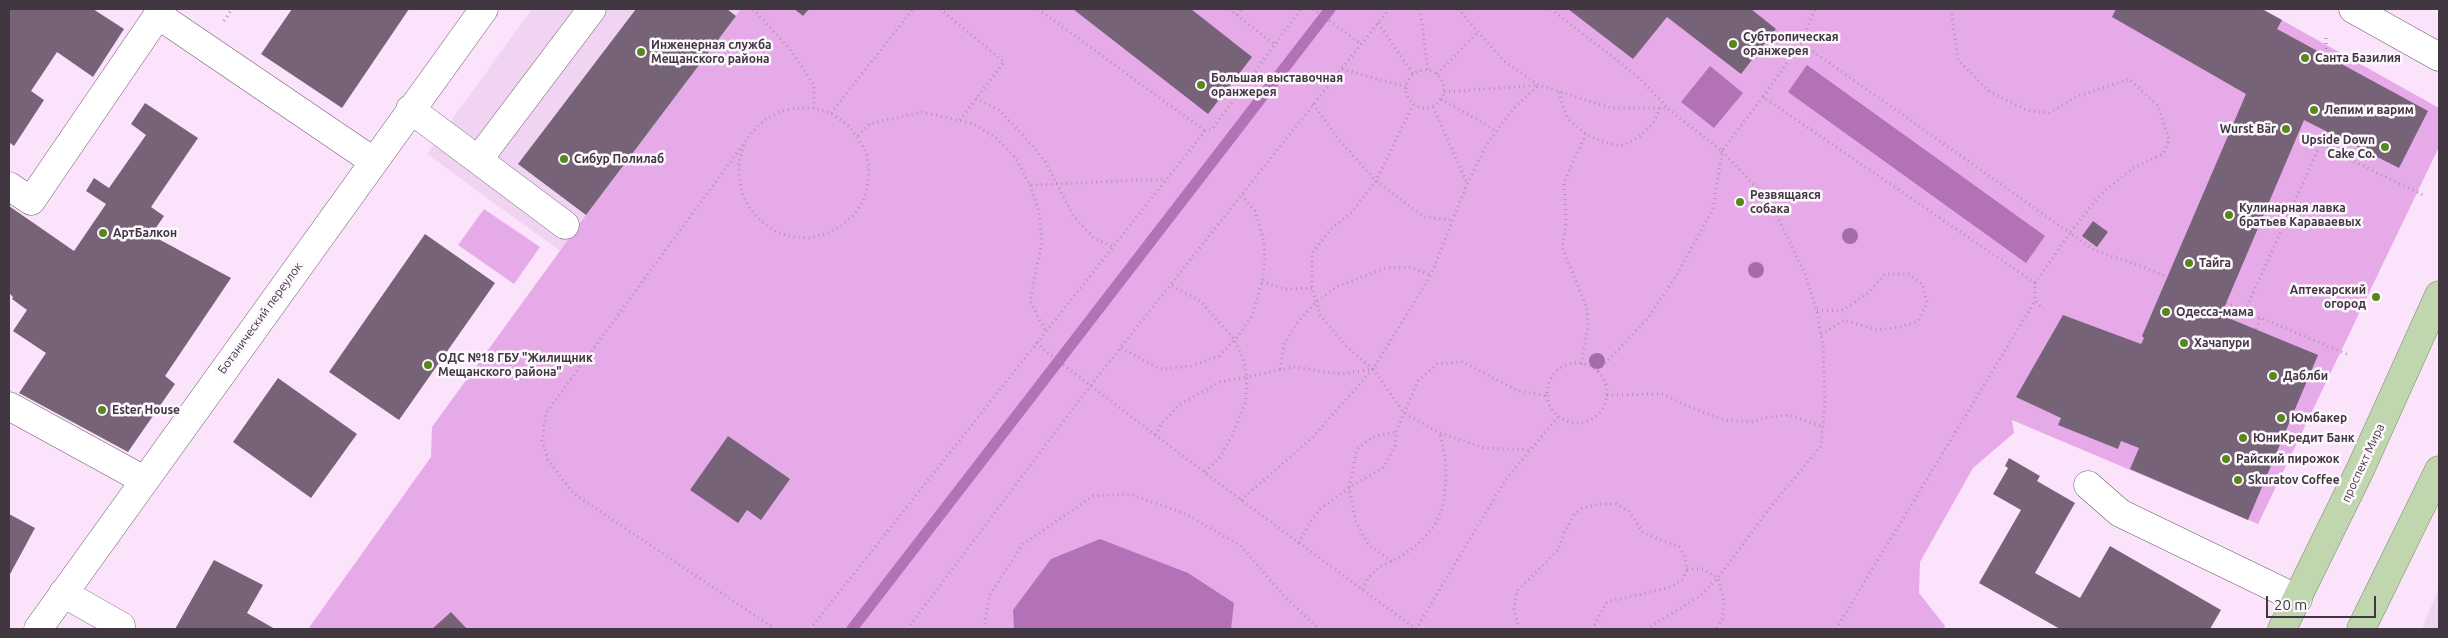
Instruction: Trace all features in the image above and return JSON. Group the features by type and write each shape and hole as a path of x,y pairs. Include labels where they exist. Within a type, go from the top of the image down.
{"main road":[{"name":"проспект Мира","path":"2282,629 2360,470 2439,295"},
{"path":"2361,629 2439,470"}],"street":[{"name":"Ботанический переулок","path":"38,629 410,109 484,9"},
{"path":"478,160 592,9"},
{"path":"2353,9 2439,57"},
{"path":"9,186 31,202 158,15 373,161"},
{"path":"410,109 565,225"},
{"path":"9,406 144,480"},
{"path":"2088,485 2120,513 2298,599"},
{"path":"63,593 121,626 119,629"}],"path":[{"path":"753,9 790,48 814,84 814,108"},
{"path":"831,113 913,9"},
{"path":"940,9 1004,62 960,120"},
{"path":"1038,9 1205,131"},
{"path":"1229,9 1274,44"},
{"path":"1236,15 1241,9"},
{"path":"810,629 1166,179 1205,131 1212,129 1301,9"},
{"path":"1312,9 1361,44"},
{"path":"908,629 1091,386 1389,9"},
{"path":"1420,9 1428,70"},
{"path":"1458,9 1504,60 1539,86 1611,108 1668,108"},
{"path":"1551,9 1637,76 1668,108 1722,151 1771,203 1805,274 1817,311 1821,335 1825,400 1821,446 1768,510 1718,578 1700,596 1646,629"},
{"path":"1598,371 1647,319 1676,276 1713,209 1722,151 1763,98 1801,44 1815,9"},
{"path":"1836,629 2035,301 2036,284 2070,233 2100,195 2133,168 2163,154 2170,139 2158,106 2129,78 2076,97 2049,113 2027,110 1990,92 1958,60 1951,9"},
{"path":"1378,23 1414,75"},
{"path":"1437,74 1478,32"},
{"path":"2326,38 2326,56"},
{"path":"1801,44 2096,251 2167,277"},
{"path":"1341,69 1406,87"},
{"path":"1428,70 1437,74 1443,82 1444,92 1441,99 1433,108 1423,109 1413,105 1407,97 1406,87 1414,75 1418,71 1428,70"},
{"path":"1444,92 1539,86"},
{"path":"1241,500 1312,438 1373,369 1431,275 1467,184 1487,144 1513,110 1539,86"},
{"path":"1559,92 1562,106 1568,119 1586,134 1603,142 1621,146 1639,137 1653,123 1661,107"},
{"path":"976,98 999,110 1022,134 1045,161 1074,217 1094,238 1113,247"},
{"path":"1763,98 2036,284"},
{"path":"1441,99 1497,131"},
{"path":"1314,104 1339,140 1376,181 1424,217 1453,220"},
{"path":"1413,105 1376,181 1353,211 1331,229 1312,253 1312,288 1320,315 1346,346 1373,369 1404,413 1440,433 1485,448 1529,450"},
{"path":"744,146 739,162 739,178 743,195 751,210 762,222 776,232 793,237 809,238 826,234 841,226 854,215 863,201 868,184 869,167 866,151 858,136 850,127 831,113 814,108 781,111 766,120 753,131 744,146 546,413 542,441 548,460 573,493 775,629"},
{"path":"1433,108 1467,184"},
{"path":"858,136 869,124 922,112 974,124 996,138 1015,157 1030,185 1039,212 1042,242 1030,301 1046,332"},
{"path":"2245,310 2320,145 2322,130"},
{"path":"1581,364 1588,328 1586,308 1562,247 1566,224 1564,182 1586,134"},
{"path":"2320,145 2425,196"},
{"path":"1030,185 1166,179"},
{"path":"1121,348 1160,369 1191,366 1219,356 1234,339 1252,316 1262,282 1266,259 1263,236 1255,210 1242,195"},
{"path":"1280,369 1284,344 1297,323 1316,302 1336,287 1386,268 1409,267 1431,275"},
{"path":"1817,311 1843,310 1868,293 1885,274 1909,274 1923,285 1927,303 1918,321 1901,327 1877,330 1844,320 1821,335"},
{"path":"1262,282 1286,289 1312,288"},
{"path":"1171,285 1200,301 1234,339 1243,358 1247,377 1246,401 1232,436 1220,457 1205,472"},
{"path":"2035,301 2043,309"},
{"path":"2226,303 2349,355"},
{"path":"2256,329 2261,317"},
{"path":"1037,342 1045,351 1241,500 1416,629 1478,523 1529,450 1558,416"},
{"path":"1299,543 1310,522 1320,510 1349,488 1384,467 1395,446 1396,432 1418,382 1437,364 1463,362 1516,390 1547,396"},
{"path":"1576,363 1581,364 1598,371 1605,382 1607,395 1604,408 1595,418 1582,423 1569,422 1558,416 1550,407 1547,396 1548,384 1554,374 1564,366 1576,363"},
{"path":"1156,435 1163,422 1179,405 1220,382 1294,367 1341,374 1373,369"},
{"path":"1607,395 1662,394 1725,420 1751,422 1769,417 1789,415 1823,427"},
{"path":"1392,561 1369,546 1356,522 1349,488 1357,449 1372,437 1396,432"},
{"path":"1362,589 1368,578 1381,566 1402,556 1418,544 1434,525 1443,506 1446,478 1446,457 1440,433"},
{"path":"984,629 989,596 1023,544 1093,496 1130,494 1186,514 1241,546 1284,596 1319,629"},
{"path":"1519,629 1514,609 1517,592 1558,550 1574,515 1582,508 1599,504 1616,504 1629,511 1643,533 1679,546 1684,555 1687,569 1684,579 1671,587 1607,602 1592,629"},
{"path":"1687,569 1703,569 1718,578 1724,601 1722,622 1716,629"}],"shaded area":[{"path":"532,9 741,9 560,251 427,154"},
{"path":"741,9 794,9 803,16 809,9 2262,9 2439,108 2439,147 2258,524 2012,420 2014,433 1973,468 1920,562 1919,593 1945,626 1944,629 308,629 431,457 432,427 586,215"},
{"path":"1807,65 2045,236 2026,263 1788,92"},
{"path":"1710,66 1743,93 1714,128 1681,102"},
{"path":"484,209 540,247 514,284 458,245"},
{"path":"1100,539 1188,573 1234,603 1231,629 1014,629 1013,610 1051,559"},
{"path":"2439,587 2439,629 2422,629"}],"building":[{"path":"9,9 93,9 124,29 93,77 57,52 31,91 44,100 14,146 9,142"},
{"path":"292,9 409,9 342,108 261,54"},
{"path":"636,9 727,9 736,16 586,215 518,164"},
{"path":"794,9 809,9 803,16"},
{"name":"Большая выставочная оранжерея","path":"1073,9 1191,9 1252,57 1208,114"},
{"name":"Субтропическая оранжерея","path":"1568,9 1751,9 1776,29 1741,74 1667,17 1633,59"},
{"path":"2116,9 2262,9 2282,20 2277,29 2428,111 2399,168 2304,120 2221,315 2318,355 2248,520 2130,469 2139,448 2121,441 2118,449 2058,425 2061,418 2016,397 2063,315 2141,344 2144,338 2142,336 2246,94 2112,17"},
{"path":"145,103 198,138 151,207 164,216 151,235 231,278 165,376 175,384 128,452 19,393 46,353 13,331 27,310 12,299 13,297 9,293 9,206 74,251 106,204 86,191 94,178 109,188 146,135 131,124"},
{"path":"2093,221 2108,232 2097,247 2082,236"},
{"path":"425,234 495,283 399,420 329,372"},
{"path":"278,378 357,434 311,498 233,442"},
{"path":"728,436 790,479 761,520 747,510 738,523 690,490"},
{"path":"2009,458 2040,476 2037,481 2075,503 2035,573 2080,598 2110,546 2221,610 2210,629 2060,629 1979,583 2021,510 1993,494 2008,468 2005,466"},
{"path":"9,514 35,528 9,576"},
{"path":"214,560 263,585 247,613 275,629 175,629"},
{"path":"451,612 467,629 432,629"}],"waterway":[{"path":"852,629 1330,9"}],"place":[{"name":"Субтропическая оранжерея","path":"1733,44"},
{"name":"Инженерная служба Мещанского района","path":"641,52"},
{"name":"Санта Базилия","path":"2305,58"},
{"name":"Большая выставочная оранжерея","path":"1201,85"},
{"name":"Лепим и варим","path":"2314,110"},
{"name":"Wurst Bär","path":"2286,129"},
{"name":"Upside Down Cake Co.","path":"2385,147"},
{"name":"Сибур Полилаб","path":"564,159"},
{"name":"Резвящаяся собака","path":"1740,202"},
{"name":"Кулинарная лавка братьев Караваевых","path":"2229,215"},
{"name":"АртБалкон","path":"103,233"},
{"name":"Тайга","path":"2189,263"},
{"name":"Аптекарский огород","path":"2376,297"},
{"name":"Одесса-мама","path":"2166,312"},
{"name":"Хачапури","path":"2184,343"},
{"name":"ОДС №18 ГБУ \"Жилищник Мещанского района\"","path":"428,365"},
{"name":"Даблби","path":"2273,376"},
{"name":"Ester House","path":"102,410"},
{"name":"Юмбакер","path":"2281,418"},
{"name":"ЮниКредит Банк","path":"2243,438"},
{"name":"Райский пирожок","path":"2226,459"},
{"name":"Skuratov Coffee","path":"2238,480"}]}
